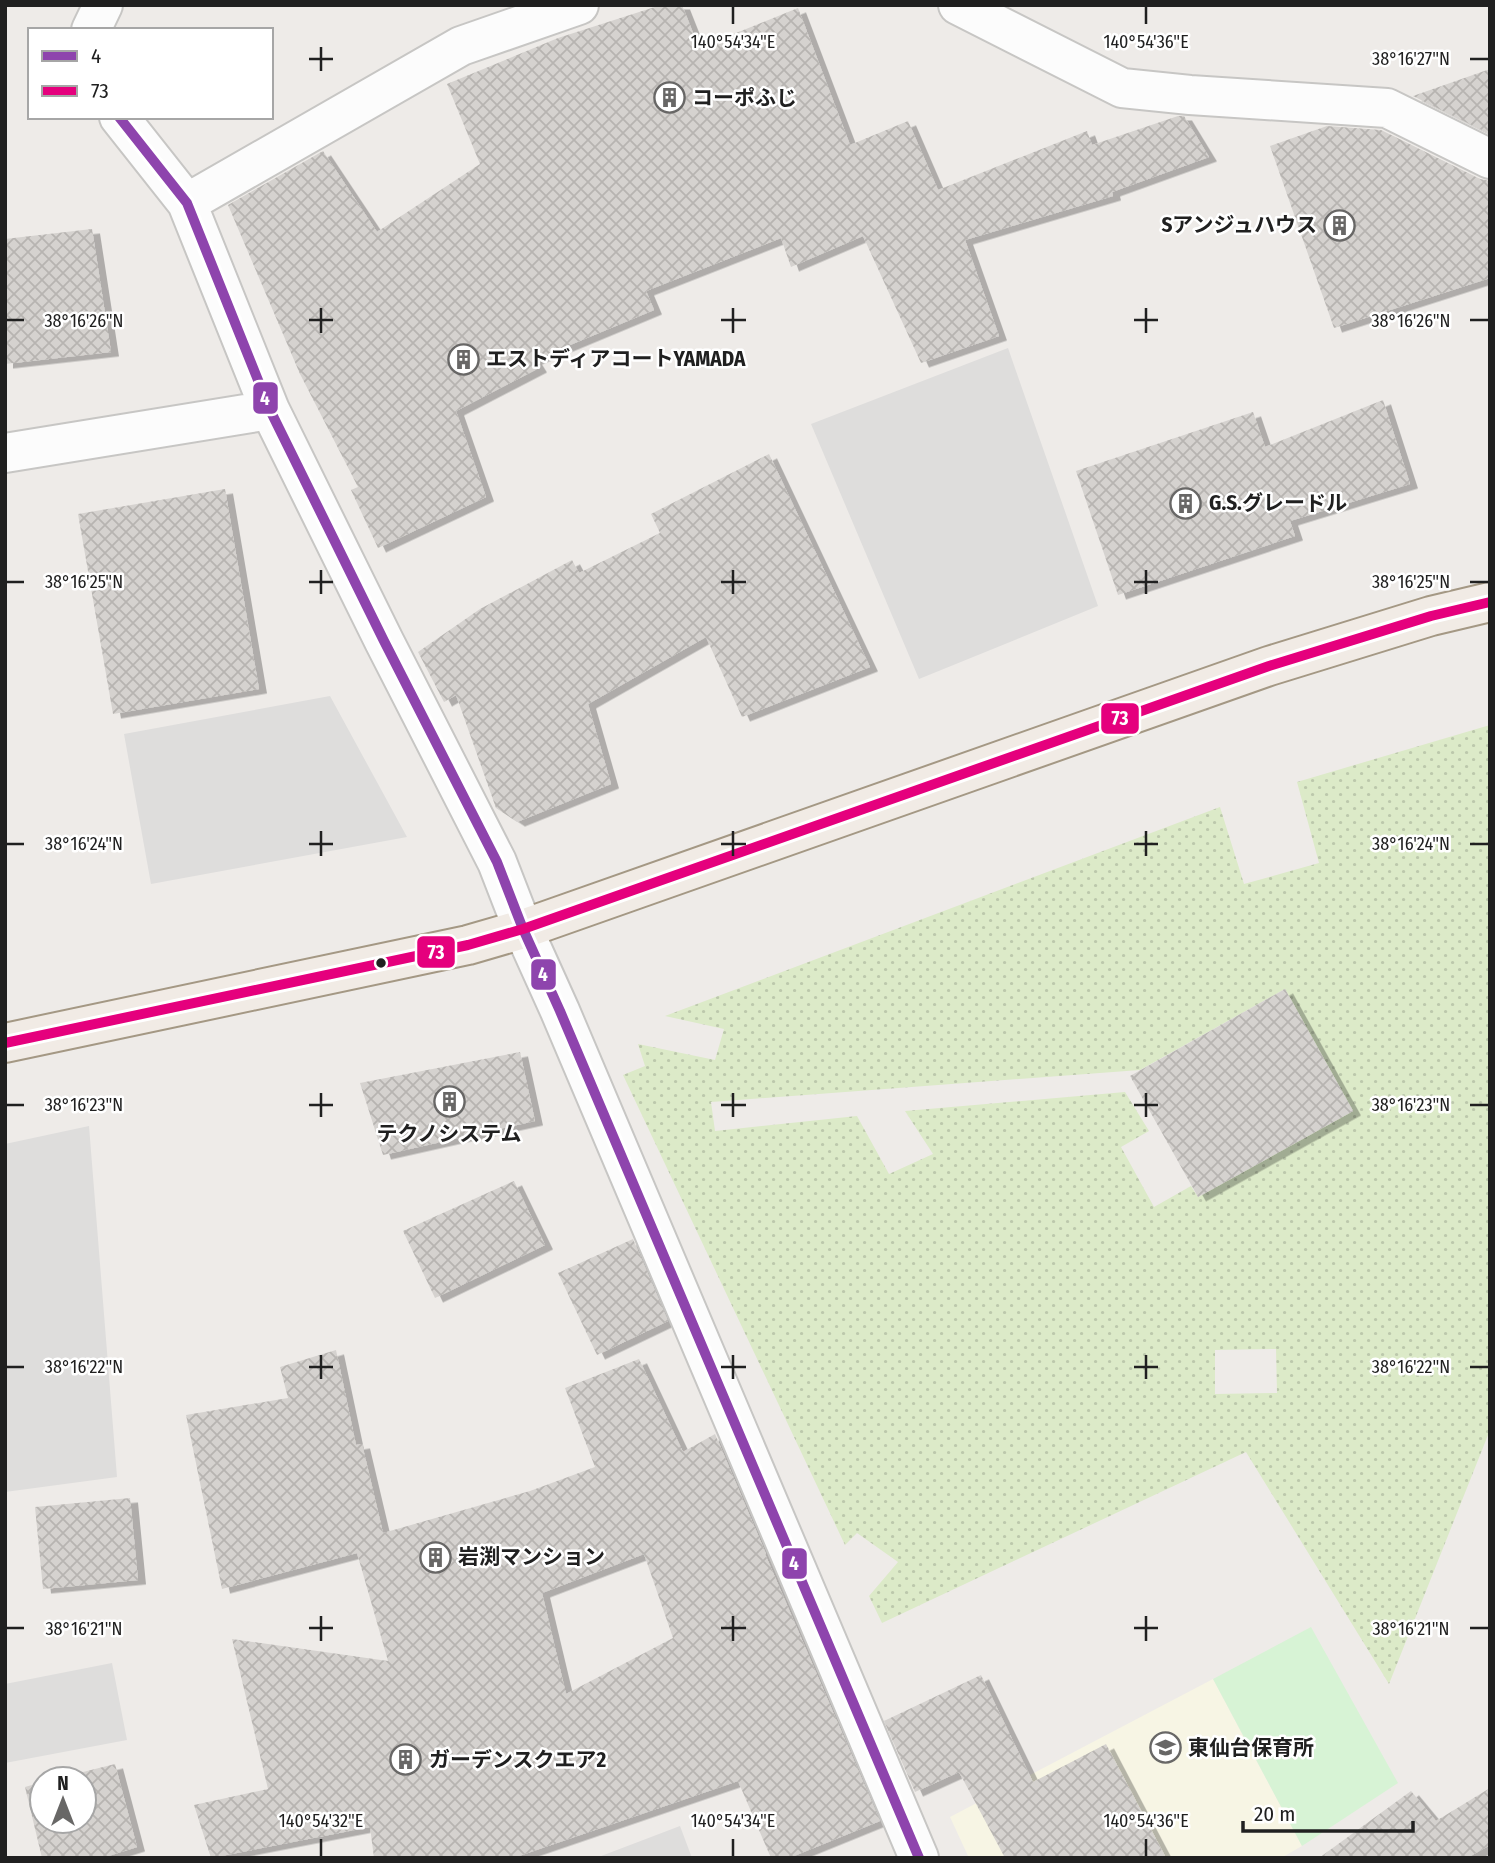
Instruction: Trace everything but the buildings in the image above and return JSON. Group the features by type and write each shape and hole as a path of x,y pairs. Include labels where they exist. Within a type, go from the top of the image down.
{"main road":[{"path":"5,1043 468,945 523,929 1269,666 1431,616 1490,602"}],"street":[{"path":"92,28 103,5"},
{"path":"187,203 461,46 579,5"},
{"path":"958,5 1122,88 1387,108 1490,159"},
{"path":"122,119 187,203 270,410 497,862 523,929 919,1858"},
{"path":"5,453 270,410"}],"shaded area":[{"path":"1008,348 1098,606 919,679 811,424"},
{"path":"330,696 407,837 151,884 124,734"},
{"path":"89,1126 117,1477 5,1492 5,1144"},
{"path":"112,1663 127,1740 5,1763 5,1684"},
{"name":"東仙台保育所","path":"1213,1679 1302,1846 1281,1858 969,1858 950,1817"},
{"path":"680,1826 692,1858 596,1858"}],"green space":[{"path":"1490,725 1490,1430 1389,1684 1246,1452 882,1623 869,1596 898,1562 857,1533 845,1545 623,1075 645,1066 638,1044 715,1060 724,1029 665,1016 1220,807 1244,884 1319,863 1297,782","holes":["1285,989 1353,1111 1198,1197 1191,1186 1154,1207 1121,1147 1149,1131 1125,1092 905,1111 933,1154 889,1174 857,1116 715,1131 711,1102 1140,1070","1276,1349 1277,1393 1215,1394 1215,1350"]},
{"path":"1311,1627 1398,1783 1302,1846 1213,1679"}],"transit line":[{"name":"4","path":"121,119 187,203 270,410 497,862 523,929 919,1858"},
{"name":"73","path":"5,1043 468,945 523,929 1269,666 1431,616 1490,602"}],"place":[{"name":"コーポふじ","path":"669,98"},
{"name":"Sアンジュハウス","path":"1340,225"},
{"name":"エストディアコートYAMADA","path":"463,359"},
{"name":"G.S.グレードル","path":"1186,503"},
{"name":"テクノシステム","path":"449,1102"},
{"name":"岩渕マンション","path":"435,1557"},
{"name":"東仙台保育所","path":"1165,1748"},
{"name":"ガーデンスクエア2","path":"406,1760"}]}
